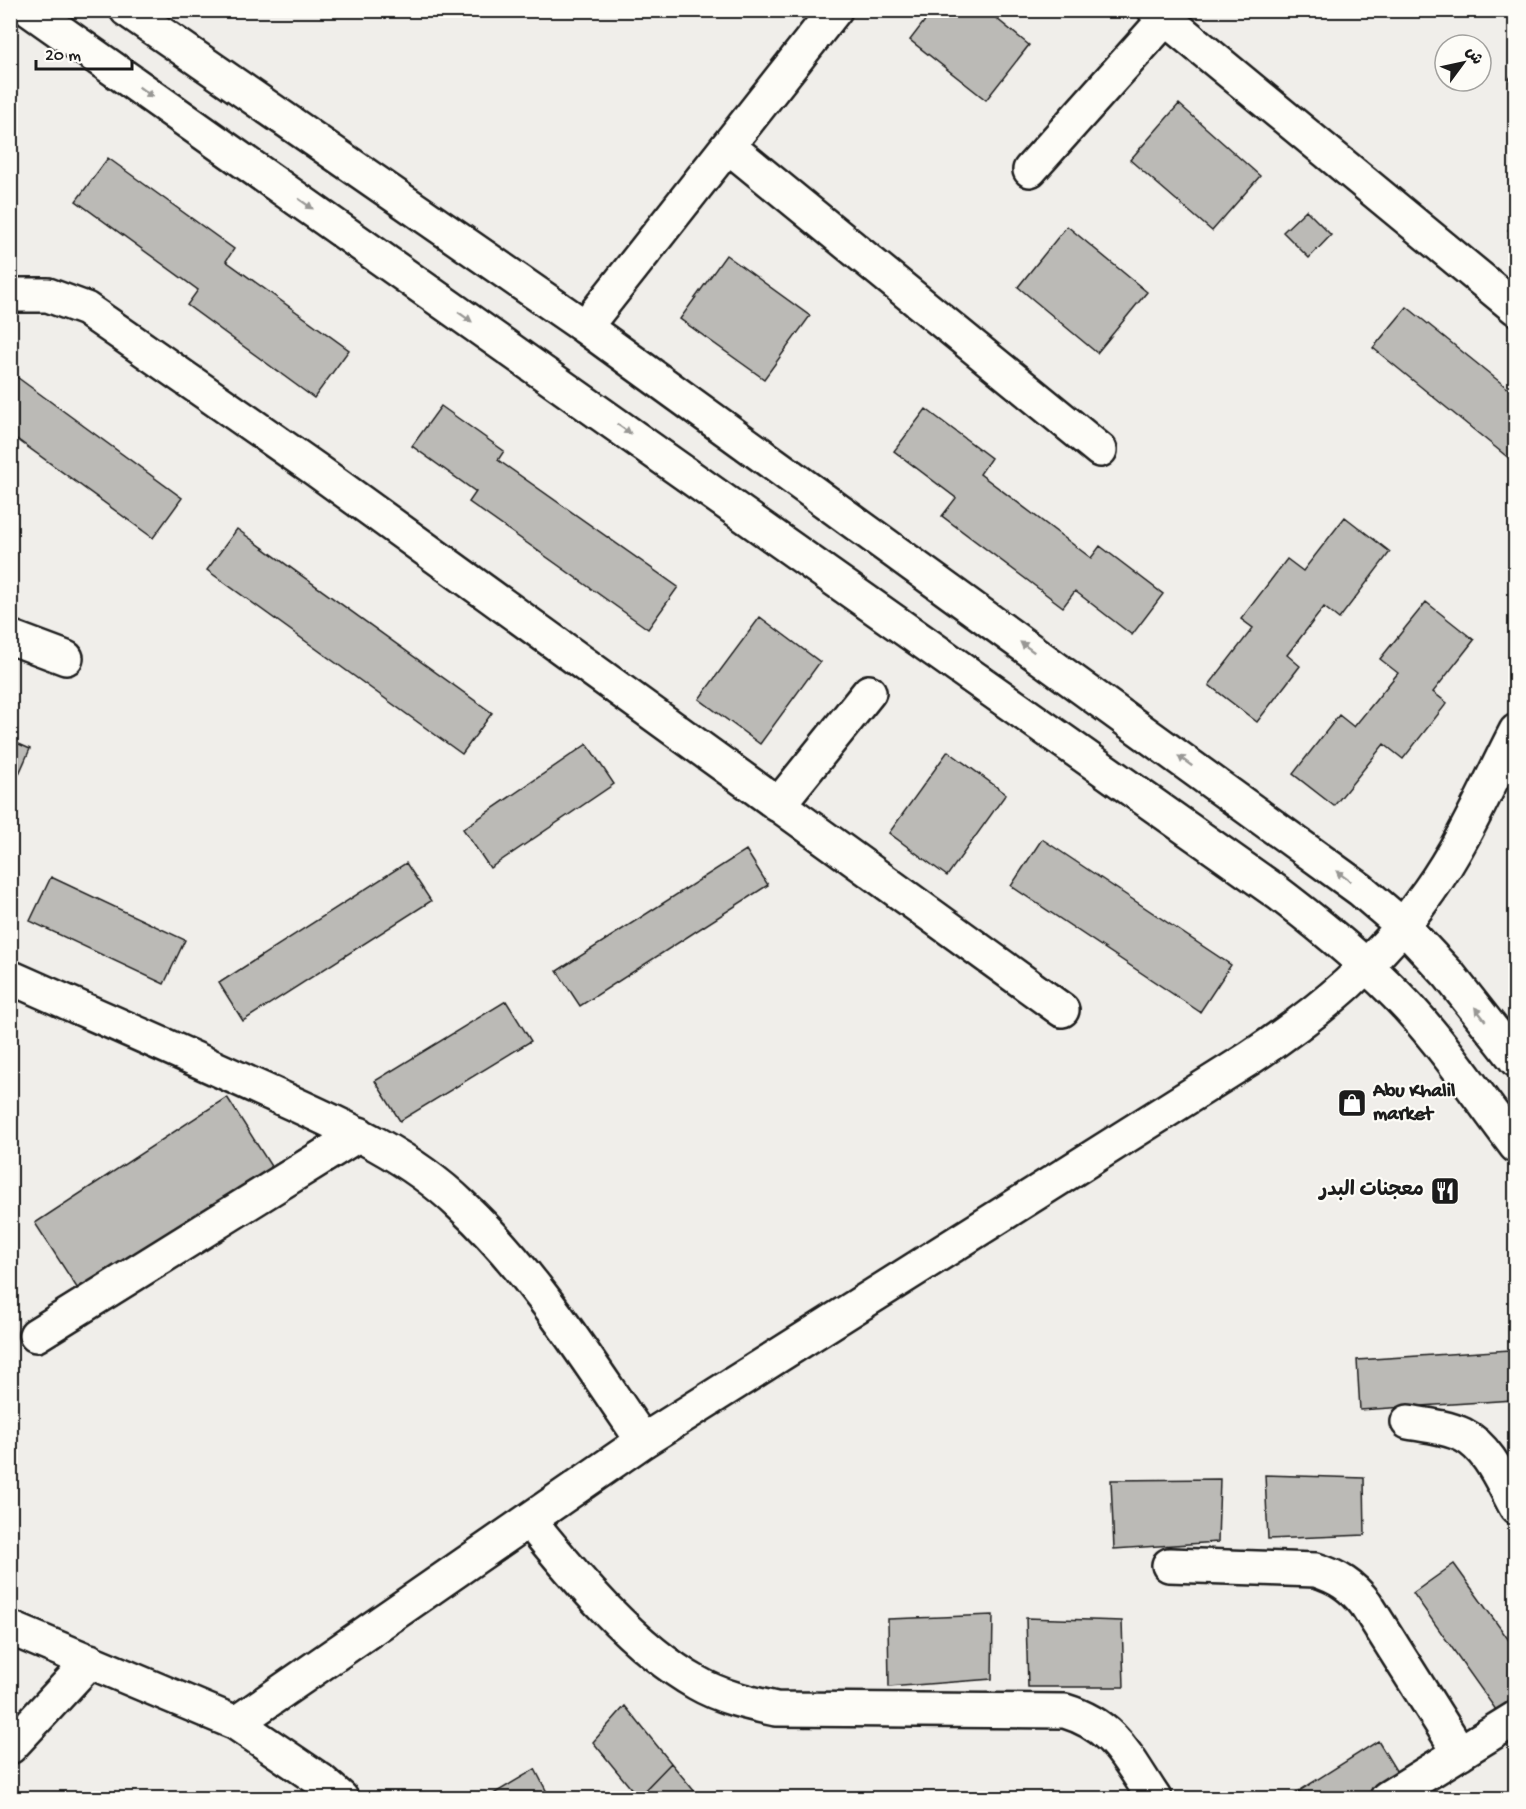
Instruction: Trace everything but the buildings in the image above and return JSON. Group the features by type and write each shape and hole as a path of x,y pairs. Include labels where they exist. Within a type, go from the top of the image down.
{"street":[{"path":"30,10 1259,879 1327,930 1368,966 1410,1010 1446,1053 1515,1146"},
{"path":"127,10 585,327 1307,849 1361,890 1403,926 1449,975 1515,1060"},
{"path":"585,327 835,10"},
{"path":"1030,170 1160,15 1515,308"},
{"path":"728,146 1100,450"},
{"path":"10,295 48,295 86,309 315,469 1062,1010"},
{"path":"10,637 66,658"},
{"path":"778,805 869,692"},
{"path":"236,1723 643,1441 1292,1031 1368,966 1403,926 1430,890 1454,852 1515,731"},
{"path":"10,977 359,1134 423,1173 460,1204 494,1238 528,1278 643,1441"},
{"path":"36,1335 359,1134"},
{"path":"1408,1422 1464,1435 1480,1447 1515,1506"},
{"path":"529,1520 565,1564 634,1635 664,1662 698,1684 736,1700 776,1709 1065,1711 1090,1721 1112,1737 1154,1798"},
{"path":"1169,1565 1316,1570 1345,1582 1366,1604 1460,1753"},
{"path":"10,1628 236,1723 320,1780 341,1798"},
{"path":"10,1747 90,1661"},
{"path":"1387,1798 1515,1718"}],"place":[{"name":"Abu Khalil market","path":"1352,1103"},
{"name":"معجنات البدر","path":"1445,1191"}]}
